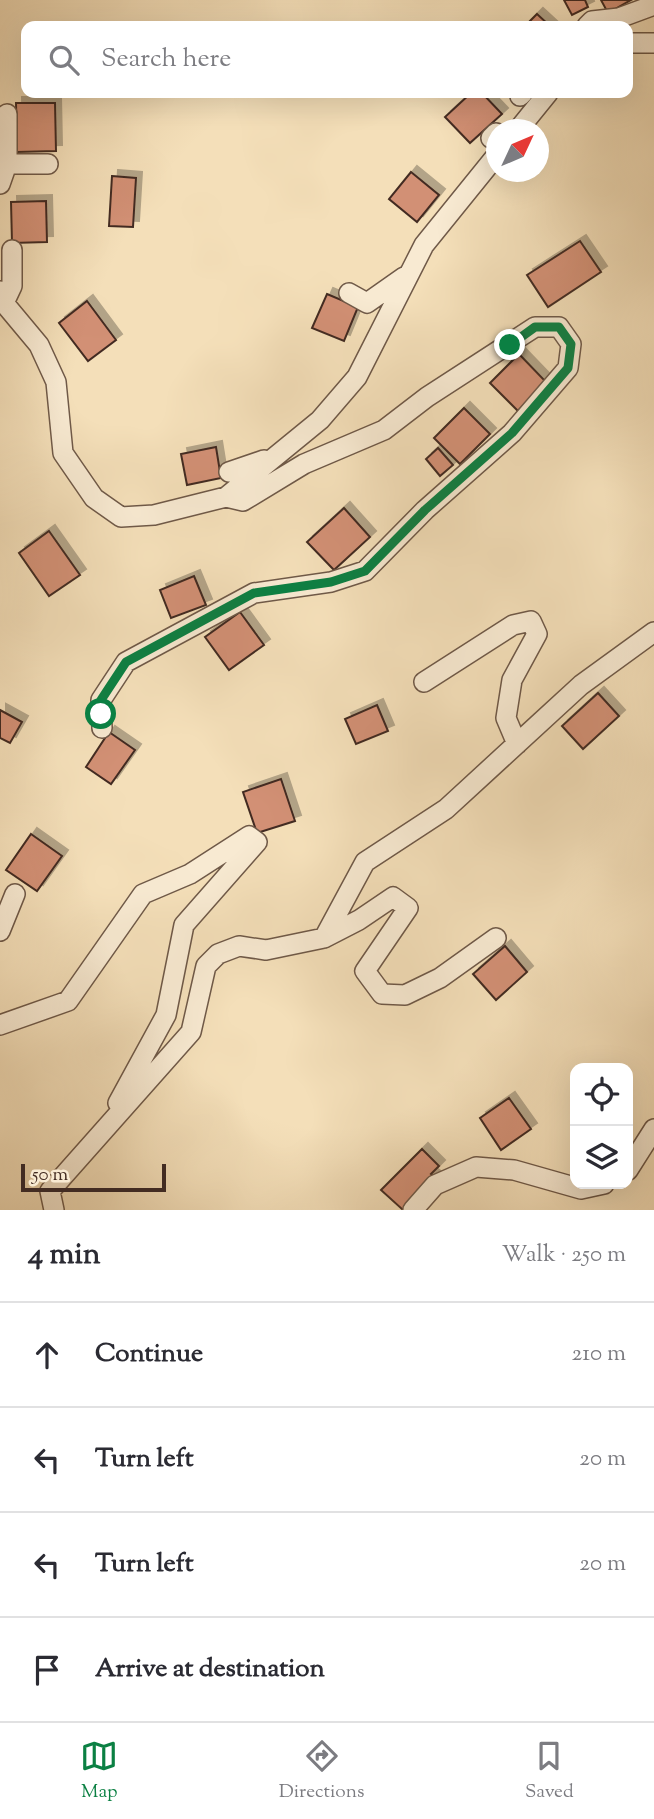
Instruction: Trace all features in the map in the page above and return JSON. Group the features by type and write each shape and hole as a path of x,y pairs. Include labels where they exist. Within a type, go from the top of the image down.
{"street":[{"path":"616,21 654,5"},
{"path":"633,43 654,43"},
{"path":"527,119 544,98"},
{"path":"0,184 7,164 7,114"},
{"path":"12,250 12,286 2,297 39,345 56,383 63,453 94,498 121,517 154,515 226,497 320,420 357,377 424,245 486,154"},
{"path":"7,164 48,164"},
{"path":"349,293 368,303 410,272"},
{"path":"102,728 101,700 126,662 254,593 331,582 365,571 425,510 512,433 568,368 571,344 559,327 535,327 427,397 384,430 304,464 243,501 226,497"},
{"path":"229,472 276,456"},
{"path":"424,682 513,625 531,621 537,634 512,680 506,718 517,744"},
{"path":"324,938 365,862 446,809 581,685 654,632"},
{"path":"0,1026 68,1001 143,894 190,874 249,836 257,842 184,925 166,1015 104,1129"},
{"path":"0,931 15,894"},
{"path":"54,1210 50,1191 191,1032 205,966 218,954 239,946 266,950 324,938 359,920 393,897 408,908 365,971 382,994 405,995 440,978 496,938"},
{"path":"633,1162 654,1129"},
{"path":"413,1210 435,1185 476,1167 514,1170 570,1186"}],"building":[{"path":"564,0 585,0 588,7 572,15"},
{"path":"601,0 631,0 608,13"},
{"path":"537,14 545,21 530,21"},
{"path":"466,98 487,98 502,114 496,119 486,119 486,128 470,143 445,117"},
{"path":"16,103 55,103 56,151 17,152"},
{"path":"411,172 439,195 417,222 389,199"},
{"path":"112,176 136,178 133,227 109,226"},
{"path":"46,201 47,242 12,243 11,202"},
{"path":"580,241 601,272 548,307 527,275"},
{"path":"327,294 358,307 344,341 312,328"},
{"path":"87,301 116,340 88,361 59,323"},
{"path":"519,354 546,382 518,411 490,383"},
{"path":"464,408 490,434 460,464 434,438"},
{"path":"216,447 221,478 187,485 181,454"},
{"path":"438,448 453,465 440,476 426,459"},
{"path":"344,508 370,537 334,570 307,542"},
{"path":"49,531 80,575 49,596 19,553"},
{"path":"194,576 206,605 171,618 160,590"},
{"path":"240,612 264,645 229,670 205,637"},
{"path":"598,693 619,716 583,749 562,726"},
{"path":"377,705 388,731 356,744 345,719"},
{"path":"0,710 22,722 10,743 0,738"},
{"path":"109,732 135,750 111,784 86,767"},
{"path":"281,779 295,821 257,833 243,792"},
{"path":"31,834 62,856 37,891 6,870"},
{"path":"505,946 527,972 496,1000 473,974"},
{"path":"509,1098 531,1129 501,1150 480,1118"},
{"path":"422,1149 439,1166 431,1174 436,1178 403,1210 381,1190"}],"route":[{"path":"101,714 101,700 126,662 254,593 331,582 365,571 425,510 512,433 568,368 571,344 559,327 535,327 510,345"}]}
